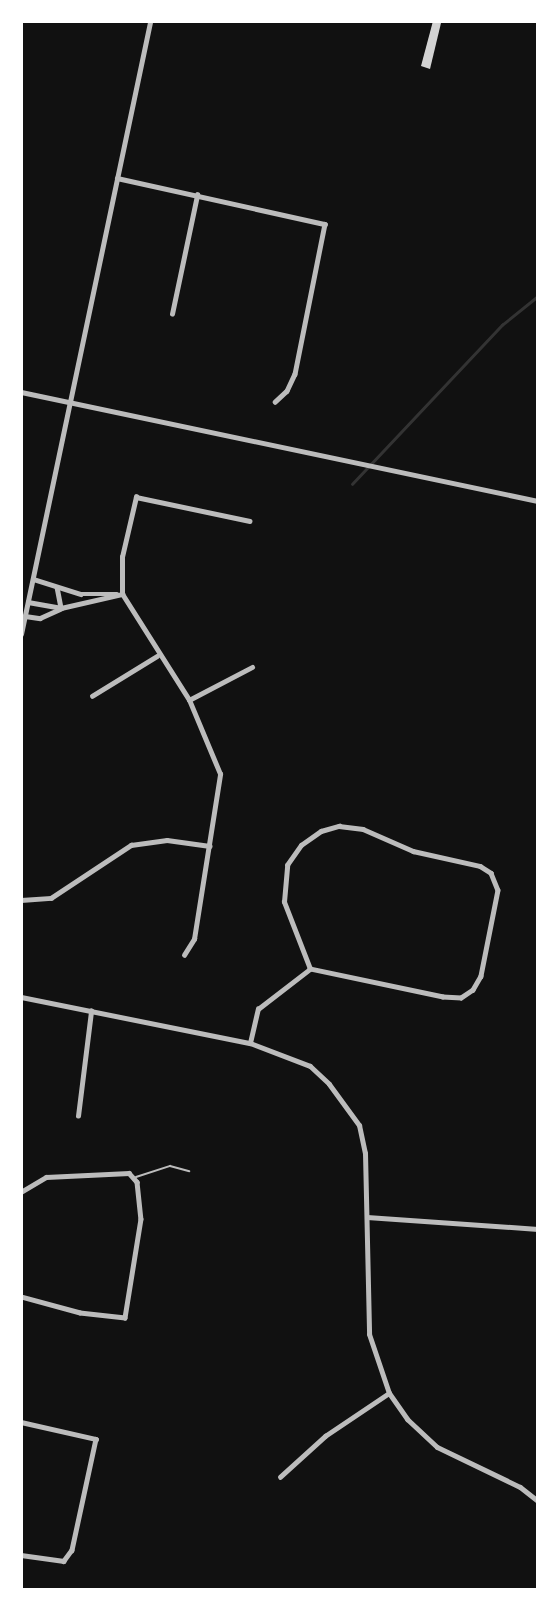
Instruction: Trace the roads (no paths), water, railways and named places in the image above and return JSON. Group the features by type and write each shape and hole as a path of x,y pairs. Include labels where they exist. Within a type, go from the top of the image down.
{"street":[{"path":"21,634 150,21"},
{"path":"117,178 325,223 295,374 287,391 275,402"},
{"path":"172,314 197,195"},
{"path":"21,392 538,501"},
{"path":"184,955 194,939 220,774 189,701 157,656 122,594 122,557 136,497 250,521"},
{"path":"33,579 81,594 122,594"},
{"path":"57,587 61,608"},
{"path":"25,616 40,618 61,608 122,594"},
{"path":"28,602 61,608"},
{"path":"92,696 157,656"},
{"path":"189,701 252,667"},
{"path":"250,1043 258,1009 310,969 460,998 473,990 481,976 498,881 480,866 413,851 363,829 339,826 321,831 301,845 287,865 284,901 310,969"},
{"path":"21,900 51,898 131,845 167,840 210,846"},
{"path":"21,997 250,1043 310,1066 346,1105 359,1125 365,1153 369,1334 389,1393 407,1419 437,1447 509,1481 538,1502"},
{"path":"78,1116 91,1011"},
{"path":"21,1192 46,1177 121,1171 135,1177 141,1219 125,1318 80,1313 21,1297"},
{"path":"367,1217 538,1229"},
{"path":"280,1477 336,1428 389,1393"},
{"path":"21,1422 96,1439 72,1550 65,1563 21,1555"}],"lane":[{"path":"135,1177 170,1166 189,1171"}],"waterway":[{"path":"352,484 502,325 538,296"}]}
